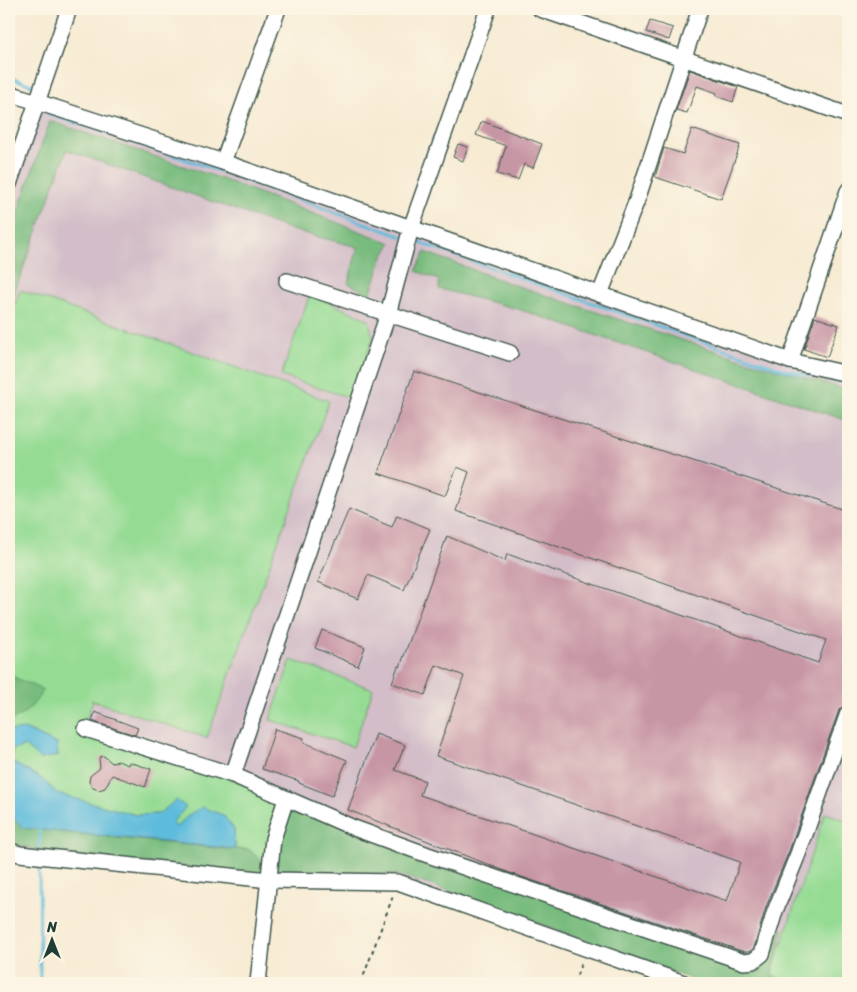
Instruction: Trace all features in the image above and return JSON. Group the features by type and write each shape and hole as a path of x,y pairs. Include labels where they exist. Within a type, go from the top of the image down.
{"street":[{"path":"9,184 69,9"},
{"path":"223,162 278,9"},
{"path":"233,775 388,314 411,228 488,9"},
{"path":"540,9 848,115"},
{"path":"600,294 637,200 682,58 700,9"},
{"path":"9,92 223,162 790,361 848,374"},
{"path":"790,361 848,191"},
{"path":"287,281 510,353"},
{"path":"86,728 233,775 354,828 428,855 744,962 753,961 762,954 848,713"},
{"path":"258,983 273,839 286,799"},
{"path":"9,851 38,856 269,880 398,882 684,983"}],"path":[{"path":"361,983 398,882"},
{"path":"574,983 586,949"}],"shaded area":[{"path":"38,102 848,374 848,983 701,983 398,882 269,880 9,849 9,184"}],"green space":[{"path":"50,121 222,179 391,243 382,259 370,295 348,283 358,247 295,231 67,150 9,307 9,236"},
{"path":"425,252 587,309 738,358 848,390 848,421 518,309 439,289 439,280 416,271"},
{"path":"20,290 329,401 207,738 91,700 93,701 84,726 286,799 270,868 235,849 234,829 176,827 172,822 159,814 136,815 58,794 45,783 12,762 12,750 25,746 40,759 58,756 57,744 27,730 9,732 9,323"},
{"path":"310,294 369,320 373,339 351,398 281,376"},
{"path":"291,660 373,689 353,747 270,720"},
{"path":"9,675 43,690 29,709 9,721"},
{"path":"284,804 744,969 771,926 783,929 771,975 789,983 701,983 470,898 399,875 274,870"},
{"path":"9,813 23,828 226,849 248,849 270,868 266,875 56,854 9,843"},
{"path":"825,813 848,821 848,983 792,983 771,976"}],"water":[{"path":"24,729 57,744 58,756 40,759 25,746 12,750 12,762 42,779 58,794 136,815 159,814 176,800 186,807 173,822 176,827 190,814 202,807 223,815 234,829 235,849 23,828 9,813 9,731"}],"building":[{"path":"650,21 673,28 669,40 646,32"},
{"path":"690,70 738,87 733,102 716,96 717,93 697,86 687,113 676,110"},
{"path":"482,121 542,144 533,168 524,164 518,180 497,174 506,146 476,135"},
{"path":"692,129 740,145 721,199 655,177 664,148 683,154"},
{"path":"458,144 468,147 463,161 453,157"},
{"path":"815,317 839,325 827,357 804,349"},
{"path":"414,371 848,511 848,696 845,704 839,710 789,851 766,907 754,948 749,952 510,873 348,810 376,734 405,745 395,770 425,781 420,795 727,901 740,862 436,756 464,676 436,665 425,695 392,683 398,666 400,667 447,536 505,561 507,554 818,663 826,640 456,511 469,472 457,467 445,496 378,473"},
{"path":"349,509 392,527 397,515 430,529 404,590 368,575 358,599 318,582"},
{"path":"322,630 365,647 358,666 315,648"},
{"path":"95,712 138,728 135,735 92,721"},
{"path":"275,729 304,738 303,742 347,760 332,796 299,783 299,781 262,769"},
{"path":"104,756 112,763 118,761 128,765 129,762 151,769 145,787 112,775 105,788 99,790 93,788 89,782 90,776 100,768 99,759"}],"waterway":[{"path":"9,77 37,87"},
{"path":"48,111 49,114 229,174 403,237"},
{"path":"412,240 785,370 848,384"},
{"path":"39,853 40,826"},
{"path":"39,861 40,983"}]}
